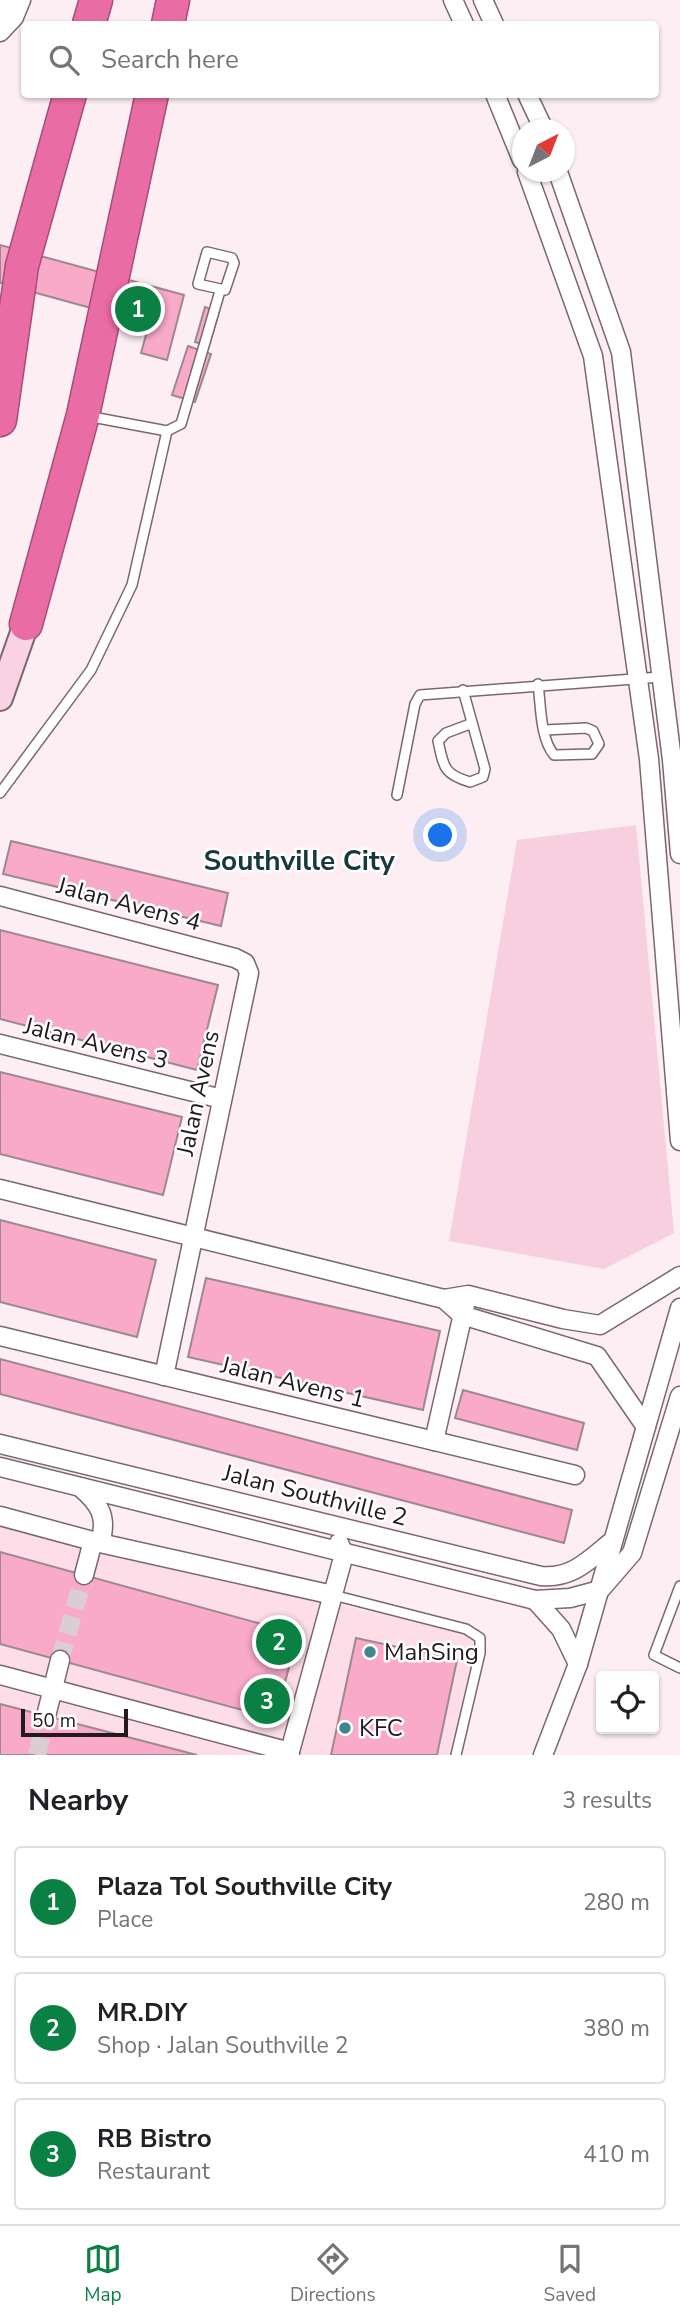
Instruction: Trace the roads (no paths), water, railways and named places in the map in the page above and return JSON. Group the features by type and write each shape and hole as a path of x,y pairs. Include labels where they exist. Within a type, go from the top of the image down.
{"highway":[{"path":"90,21 96,0"},
{"path":"169,21 173,0"},
{"path":"0,420 22,266 69,98"},
{"path":"26,624 83,415 151,98"}],"main road":[{"path":"0,698 26,624"}],"street":[{"path":"0,11 6,0"},
{"path":"0,32 14,17 21,0"},
{"path":"453,0 463,21"},
{"path":"483,0 493,21"},
{"path":"497,98 512,134"},
{"path":"529,98 539,119"},
{"path":"531,182 593,356 635,677 649,759 680,1141"},
{"path":"562,182 621,352 672,760 680,854"},
{"path":"593,356 621,352"},
{"name":"Jalan Avens 4","path":"0,895 245,963"},
{"name":"Jalan Avens","path":"164,1376 250,973 245,963"},
{"name":"Jalan Avens 3","path":"0,1044 222,1099"},
{"path":"0,1189 444,1299 468,1295 563,1320 600,1325 680,1276"},
{"path":"434,1441 468,1295"},
{"path":"444,1299 462,1315 597,1356 646,1427"},
{"path":"508,1329 513,1306"},
{"path":"543,1755 578,1664 600,1590 610,1543 680,1308"},
{"path":"559,1343 563,1320"},
{"name":"Jalan Avens 1","path":"0,1336 575,1475"},
{"path":"600,1590 632,1553 680,1396"},
{"name":"Jalan Southville 2","path":"0,1444 556,1578 572,1573 610,1543"},
{"name":"Jalan Southville 2","path":"0,1467 535,1600 570,1598 600,1590"},
{"path":"77,1485 96,1501 105,1517 84,1575"},
{"path":"0,1516 97,1542 333,1595"},
{"path":"0,1675 290,1754 344,1554 331,1524"},
{"path":"535,1600 562,1629 578,1664"},
{"path":"46,1716 60,1660"}],"lane":[{"path":"83,415 167,432 181,424 220,291 228,286 234,263 229,256 207,252 198,284 220,291"},
{"path":"0,793 91,670 132,585 167,432"},
{"path":"397,795 415,704 420,695 538,684 660,677"},
{"path":"538,684 545,730 548,747 554,755 592,754 599,744 593,731 586,728 545,730"},
{"path":"463,690 470,724 485,769 483,777 470,782 447,772 438,741 446,733 470,724"},
{"path":"680,1586 654,1656 680,1668"},
{"path":"333,1595 466,1629 480,1638 480,1653 456,1755"}],"tunnel":[{"path":"60,1660 84,1575"},
{"path":"37,1755 46,1716"}],"place":[{"name":"Plaza Tol Southville City","path":"138,309"},
{"name":"MR.DIY","path":"279,1642"},
{"name":"MahSing","path":"370,1652"},
{"name":"RB Bistro","path":"267,1701"},
{"name":"KFC","path":"345,1728"}],"district":[{"name":"Southville City","path":"299,860"}]}
